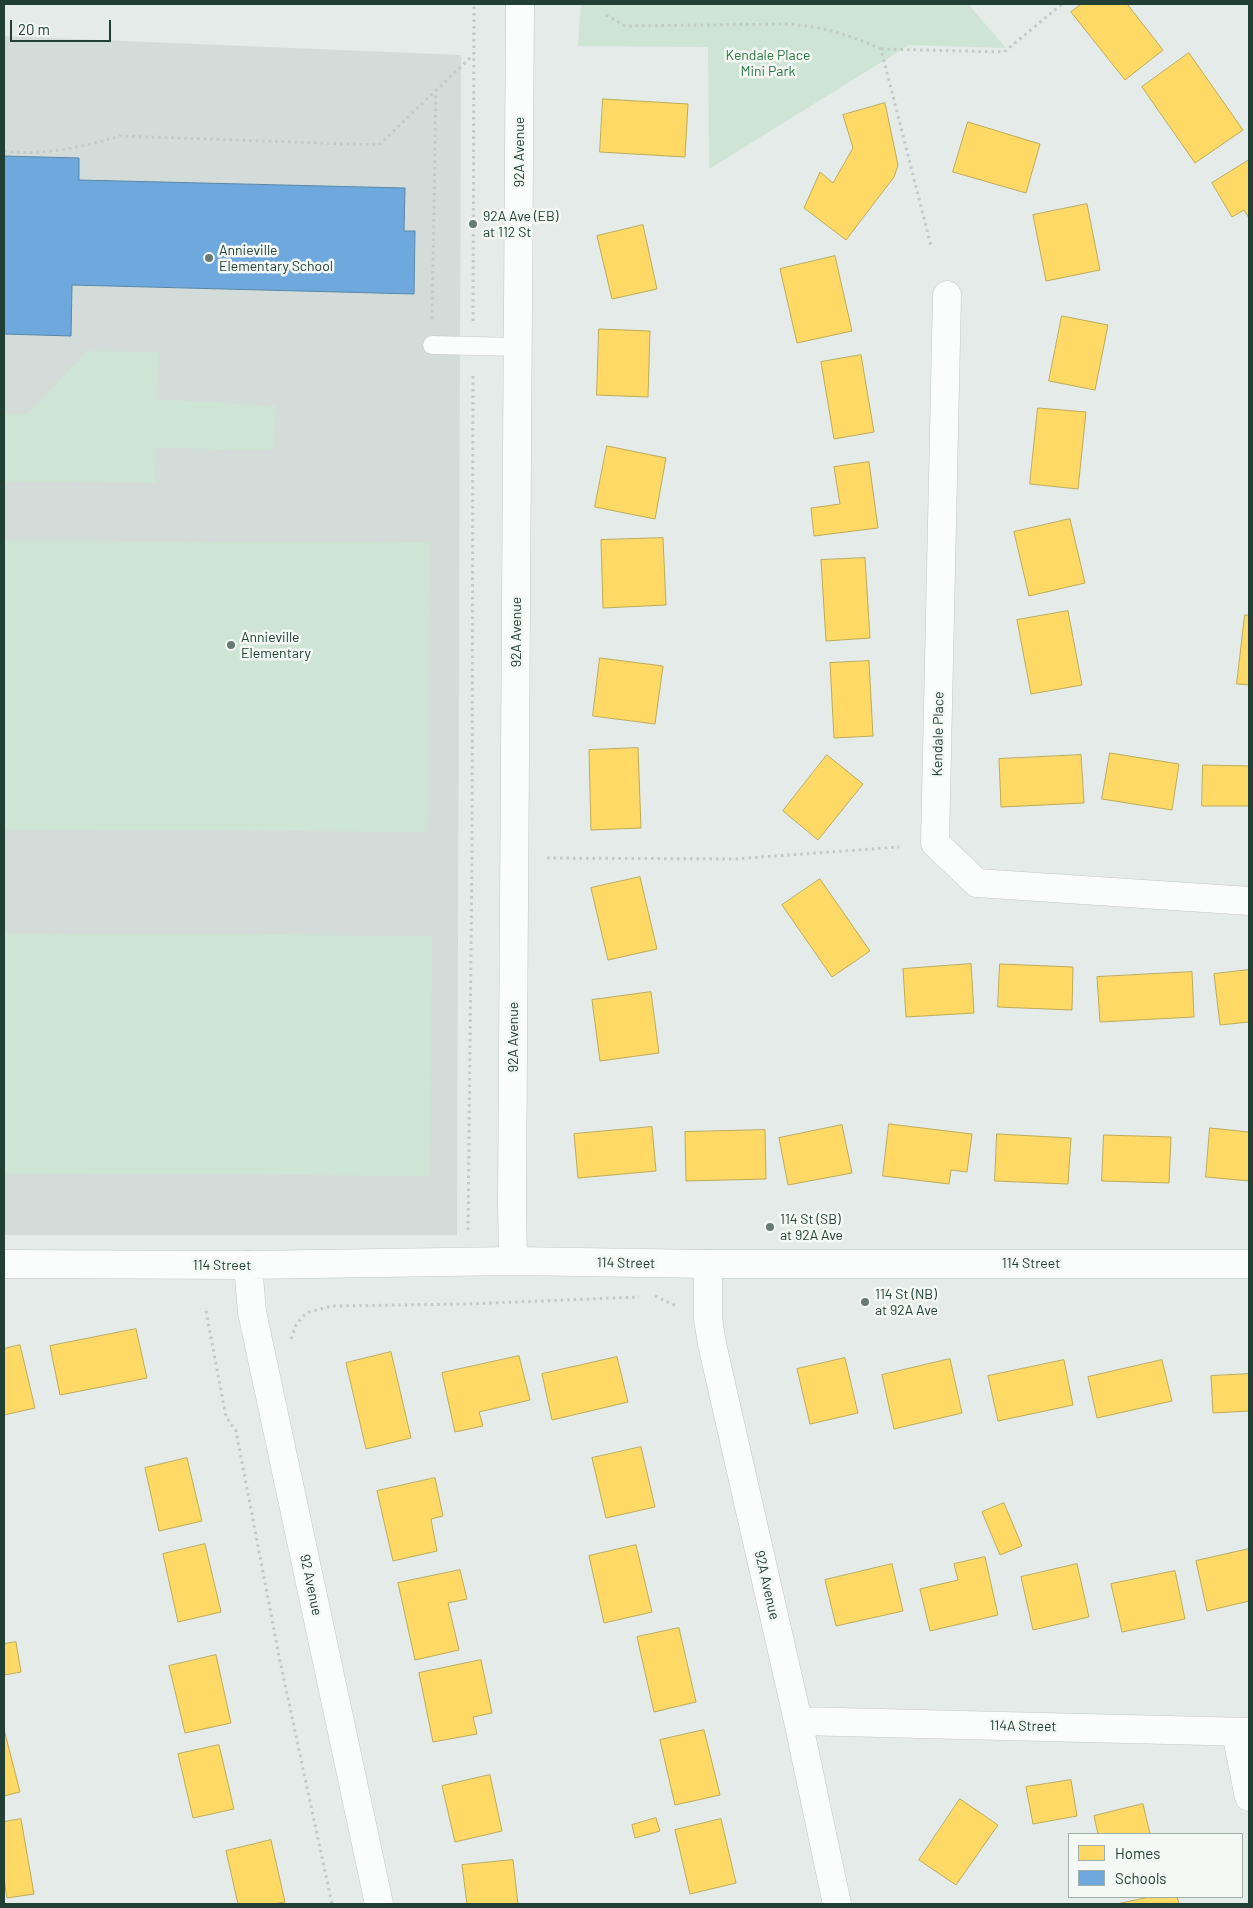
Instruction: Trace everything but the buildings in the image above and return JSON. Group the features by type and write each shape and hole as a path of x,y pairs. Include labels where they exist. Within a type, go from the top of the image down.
{"street":[{"name":"92A Avenue","path":"513,1261 520,4"},
{"name":"Kendale Place","path":"947,295 935,844 977,883 1249,901"},
{"name":"114 Street","path":"4,1264 248,1265 513,1261 708,1264 1249,1264"},
{"name":"92A Avenue","path":"708,1264 708,1319 712,1344 798,1721 837,1904"},
{"name":"92 Avenue","path":"248,1265 252,1312 379,1904"},
{"name":"114A Street","path":"798,1721 1243,1732"},
{"path":"1243,1732 1249,1797"}],"lane":[{"path":"432,345 518,347"}],"path":[{"path":"469,1230 474,4"},
{"path":"606,15 625,26 778,24 812,26 849,36 881,49 1004,52 1062,4"},
{"path":"881,49 931,246"},
{"path":"4,150 16,152 82,147 120,136 379,145 474,54"},
{"path":"432,345 436,90"},
{"path":"547,858 734,860 899,847"},
{"path":"309,1312 332,1306 467,1304 645,1296"},
{"path":"655,1296 678,1307"},
{"path":"206,1311 226,1417 236,1431 280,1661 332,1904"}],"shaded area":[{"name":"Annieville Elementary","path":"4,36 461,55 457,1235 4,1235"}],"green space":[{"name":"Kendale Place Mini Park","path":"581,4 968,4 1006,48 909,45 709,169 708,47 578,46"},
{"path":"87,351 159,352 156,399 276,406 273,450 156,448 155,483 4,482 4,414 27,414"},
{"path":"4,540 429,543 428,832 4,829"},
{"path":"4,933 432,936 430,1176 4,1173"}],"place":[{"name":"92A Ave (EB) at 112 St","path":"473,224"},
{"name":"Annieville Elementary School","path":"209,258"},
{"name":"Annieville Elementary","path":"231,645"},
{"name":"114 St (SB) at 92A Ave","path":"770,1227"},
{"name":"114 St (NB) at 92A Ave","path":"865,1302"}]}
